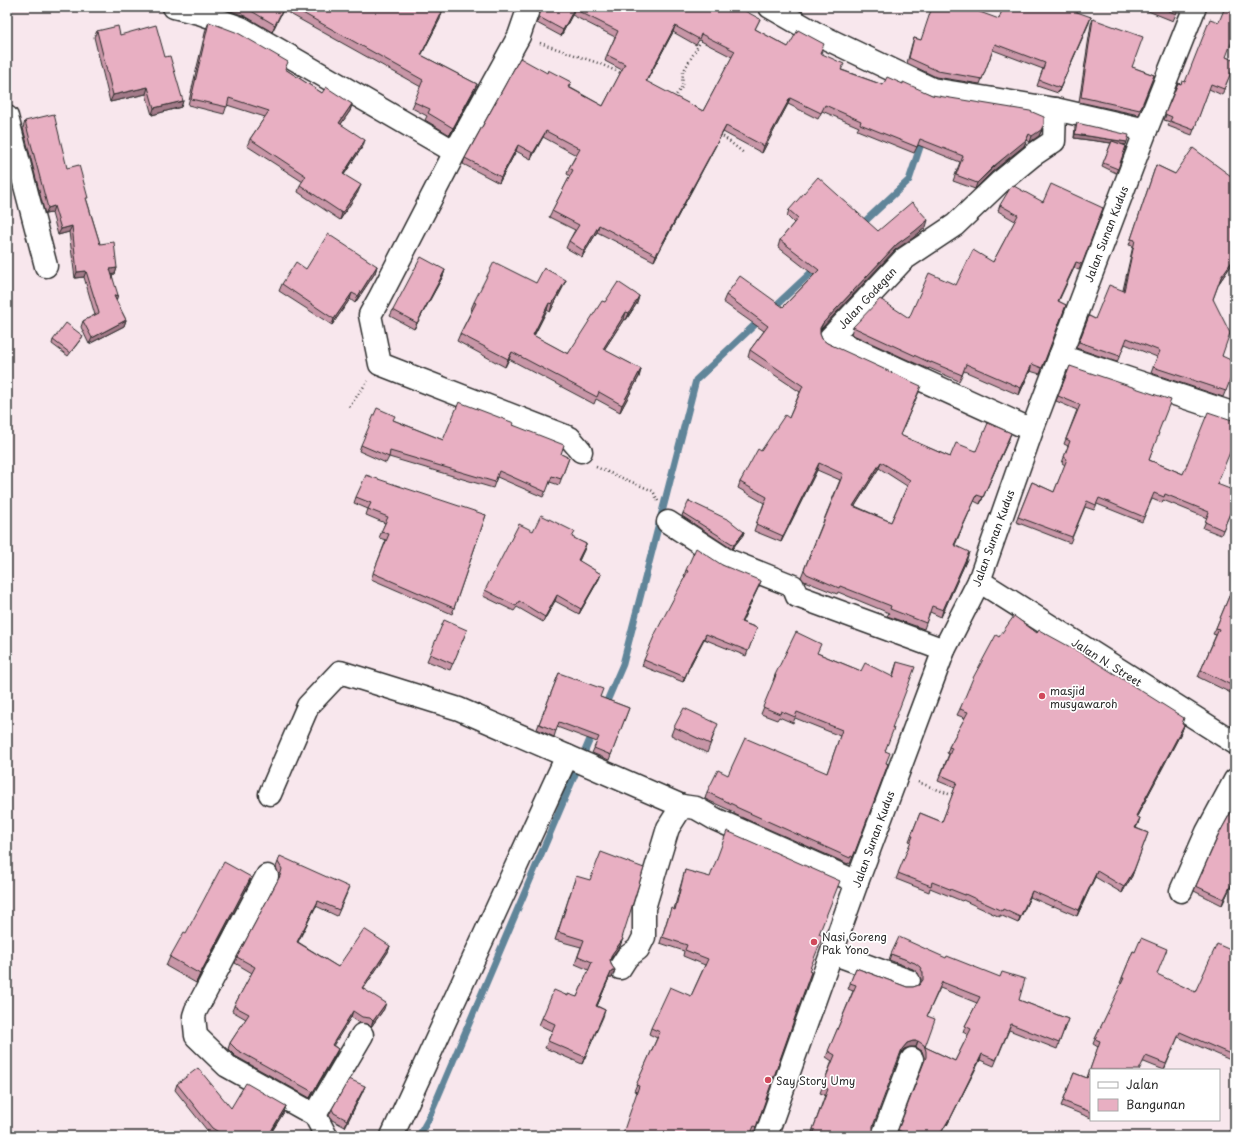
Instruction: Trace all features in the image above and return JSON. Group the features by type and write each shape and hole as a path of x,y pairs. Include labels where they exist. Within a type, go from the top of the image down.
{"street":[{"path":"174,7 200,13 242,28 455,152"},
{"path":"529,7 519,36 455,152 370,314 380,364 570,438 581,452"},
{"path":"770,7 817,34 932,89 1055,109 1146,130"},
{"name":"Jalan Sunan Kudus","path":"766,1136 857,882 944,650 979,581 1032,430 1146,130 1195,7"},
{"name":"Jalan Godegan","path":"1032,430 830,338 904,259 955,225 1000,182 1033,155 1054,141 1055,109"},
{"path":"7,117 46,266"},
{"path":"1060,356 1235,414"},
{"path":"668,522 725,559 793,586 797,596 944,650"},
{"name":"Jalan N. Street","path":"979,581 1235,742"},
{"path":"270,794 308,706 340,672 460,709 682,806 696,808 715,819 857,882"},
{"path":"392,1136 567,756"},
{"path":"1181,891 1208,832 1235,780"},
{"path":"620,968 627,957 638,948 644,937 644,908 668,828 682,806"},
{"path":"267,876 196,1010 194,1016 196,1036 227,1066 314,1115 326,1136"},
{"path":"832,953 909,981"},
{"path":"314,1115 362,1035"},
{"path":"883,1136 912,1059"}],"path":[{"path":"519,36 598,63 626,76"},
{"path":"680,102 674,98 682,87 683,72 703,37"},
{"path":"715,130 745,154"},
{"path":"349,406 380,364"},
{"path":"600,469 653,491 668,522"},
{"path":"897,774 957,797"}],"building":[{"path":"241,7 284,7 275,25 248,9"},
{"path":"292,7 433,7 442,12 421,55 477,84 453,128 428,113 430,109 414,102 423,80"},
{"path":"542,7 685,7 690,10 691,7 738,7 760,19 755,29 788,47 798,30 824,44 820,53 844,64 841,70 883,85 887,77 903,84 903,82 932,95 1030,111 1044,117 1044,124 1041,130 1032,136 1029,134 1026,140 994,166 977,183 956,175 963,156 920,139 917,147 860,124 861,121 825,105 821,113 790,98 764,146 726,126 656,255 599,225 584,251 569,241 579,225 552,211 573,170 569,168 580,149 546,131 533,153 518,145 501,177 465,158 520,58 547,73 548,70 571,82 568,87 603,106 625,64 607,55 618,31 574,9 563,30 539,17","holes":["675,26 699,39 701,34 735,51 703,111 646,81"]},
{"path":"932,7 966,7 999,19 1003,7 1063,7 1091,17 1060,88 1039,80 1045,63 995,44 982,79 938,71 909,58 914,38 921,40"},
{"path":"1160,7 1179,7 1176,14"},
{"path":"1225,7 1235,7 1235,33 1226,57 1235,61 1235,63 1224,89 1211,84 1194,130 1170,121 1172,117 1165,114 1178,83 1181,84 1182,81 1185,82 1210,19 1219,22"},
{"path":"1093,19 1143,37 1132,67 1154,75 1140,110 1081,97"},
{"path":"209,22 238,33 288,62 285,69 322,93 326,87 352,104 339,123 365,140 343,174 361,185 342,213 300,185 306,176 250,139 269,111 229,98 227,107 191,99"},
{"path":"156,25 165,57 170,56 183,101 154,108 148,87 113,95 97,31 118,26 120,35"},
{"path":"54,114 67,168 79,165 88,198 86,198 100,244 114,242 117,268 110,269 118,295 114,296 126,320 92,338 83,321 99,313 86,271 77,272 72,226 61,229 54,206 48,208 25,121"},
{"path":"1077,123 1129,135 1127,142 1075,134"},
{"path":"1112,141 1126,146 1118,169 1103,163"},
{"path":"1193,148 1235,179 1235,257 1221,277 1213,299 1230,333 1222,356 1235,362 1235,367 1226,391 1153,367 1160,351 1127,338 1120,356 1079,342 1089,316 1095,319 1109,285 1124,291 1135,240 1131,239 1156,165 1175,174"},
{"path":"818,177 878,231 912,202 928,220 897,244 823,323 820,328 822,339 827,343 921,386 900,435 950,457 956,443 976,451 988,423 1011,433 983,497 977,495 954,545 969,552 943,610 932,606 926,623 890,609 891,606 840,586 839,588 807,574 804,570 843,474 819,463 783,536 756,524 767,497 740,482 758,449 761,451 785,415 789,418 803,386 750,350 768,326 726,295 740,276 783,307 819,270 780,240 798,218 789,210","holes":["881,462 910,480 891,522 853,506"]},
{"path":"1051,184 1103,208 1082,264 1076,262 1058,301 1066,305 1042,368 1032,364 1021,388 966,364 962,375 931,363 853,327 880,299 909,318 929,273 956,285 973,250 993,262 1018,215 1000,205 1012,185 1043,202"},
{"path":"328,234 377,266 358,296 352,293 334,319 282,284 296,262 306,269"},
{"path":"421,257 445,270 417,323 393,310"},
{"path":"494,262 536,283 544,268 566,280 552,304 549,303 533,335 568,354 602,301 605,302 618,282 639,296 629,313 626,312 603,349 641,369 622,405 599,392 597,397 512,352 508,359 460,334 476,303 474,302"},
{"path":"66,323 83,336 70,353 53,340"},
{"path":"1070,366 1171,400 1149,460 1183,474 1208,412 1235,421 1235,440 1217,484 1235,491 1235,501 1223,530 1205,522 1209,512 1165,494 1164,497 1154,493 1144,517 1099,498 1096,505 1087,501 1072,537 1018,517 1032,482 1054,492 1067,459 1064,457 1070,441 1066,439 1080,405 1058,396"},
{"path":"459,402 514,423 513,425 564,445 561,454 569,458 561,479 552,476 546,492 499,471 495,482 390,451 389,457 361,445 377,408 395,416 393,420 443,440"},
{"path":"366,475 486,515 454,608 373,573 389,534 381,532 388,517 368,509 371,503 356,497"},
{"path":"689,501 729,520 744,532 734,545 683,513"},
{"path":"541,515 575,532 572,537 586,544 578,560 601,574 581,609 557,595 545,617 519,601 516,606 485,590 519,524 533,531"},
{"path":"696,548 722,565 761,581 741,622 757,628 748,651 706,634 685,677 644,660 655,634 688,571 686,570"},
{"path":"1235,582 1235,687 1201,670 1219,629 1216,628"},
{"path":"1014,616 1037,633 1039,630 1083,654 1184,718 1182,724 1184,725 1136,816 1140,818 1135,828 1148,833 1134,870 1124,887 1097,871 1079,910 1032,891 1020,917 932,882 931,886 898,873 913,836 911,836 920,813 942,822 957,782 941,775 952,748 949,747 968,712 960,709 973,678 996,635 999,637"},
{"path":"444,620 467,630 453,664 430,654"},
{"path":"796,632 821,644 817,653 861,671 865,663 893,677 897,662 915,667 885,751 890,753 886,763 888,764 853,857 851,856 850,858 736,807 707,792 718,770 728,775 745,738 827,773 842,730 797,712 795,717 781,711 780,714 763,707 775,675"},
{"path":"559,673 603,689 600,697 629,708 611,755 594,748 599,737 559,722 556,731 539,724"},
{"path":"684,708 718,724 710,744 674,727"},
{"path":"1235,805 1235,877 1224,899 1196,886 1220,832"},
{"path":"727,831 840,881 819,934 823,936 809,971 811,972 756,1127 754,1126 750,1136 622,1136 639,1086 636,1085 660,1032 651,1028 670,987 691,996 708,959 685,950 687,945 662,937 671,908 675,910 685,870 710,877"},
{"path":"601,852 644,868 622,938 623,939 612,954 610,960 615,970 612,970 596,1006 605,1010 585,1057 548,1041 555,1024 542,1018 554,990 568,996 568,994 577,997 592,962 578,956 584,940 558,932 576,876 590,880"},
{"path":"280,856 349,887 339,910 318,901 297,942 338,967 364,929 390,946 362,988 386,1003 373,1021 370,1018 362,1017 353,1011 332,1045 338,1049 313,1092 237,1050 230,1043 249,1014 234,1006 255,967 237,957 280,876 282,869 278,862"},
{"path":"224,862 251,877 200,974 170,957 184,932 186,933"},
{"path":"899,937 946,958 947,956 1000,977 1002,972 1025,979 1019,1000 1068,1019 1059,1043 1011,1024 996,1060 982,1054 950,1119 939,1136 904,1136 905,1133 898,1130 926,1057 924,1045 918,1041 907,1043 902,1049 873,1126 872,1136 812,1136 815,1130 813,1129 828,1089 822,1087 835,1055 828,1051 856,985 850,983 856,968 907,987 919,985 923,980 923,973 920,967 915,963 891,954","holes":["942,982 980,997 965,1026 971,1029 955,1061 925,1047 935,1019 927,1016"]},
{"path":"1141,938 1167,949 1157,974 1195,992 1217,944 1235,952 1235,1056 1180,1032 1166,1064 1146,1056 1140,1069 1090,1069 1100,1041 1095,1039 1124,978 1122,978 1133,951 1135,952"},
{"path":"198,1068 231,1108 246,1083 286,1106 268,1136 225,1136 212,1128 177,1084"},
{"path":"1090,1069 1090,1112 1063,1101 1074,1073 1087,1078"},
{"path":"349,1079 365,1086 347,1120 334,1113 332,1109"},
{"path":"104,1133 108,1136 101,1136"}],"waterway":[{"path":"860,226 909,180 923,138"},
{"path":"771,310 818,266"},
{"path":"604,708 623,664 696,380 762,318"},
{"path":"419,1136 428,1120 593,732"}],"place":[{"name":"masjid musyawaroh","path":"1042,696"},
{"name":"Nasi Goreng Pak Yono","path":"814,942"},
{"name":"Say Story Umy","path":"768,1080"}]}
